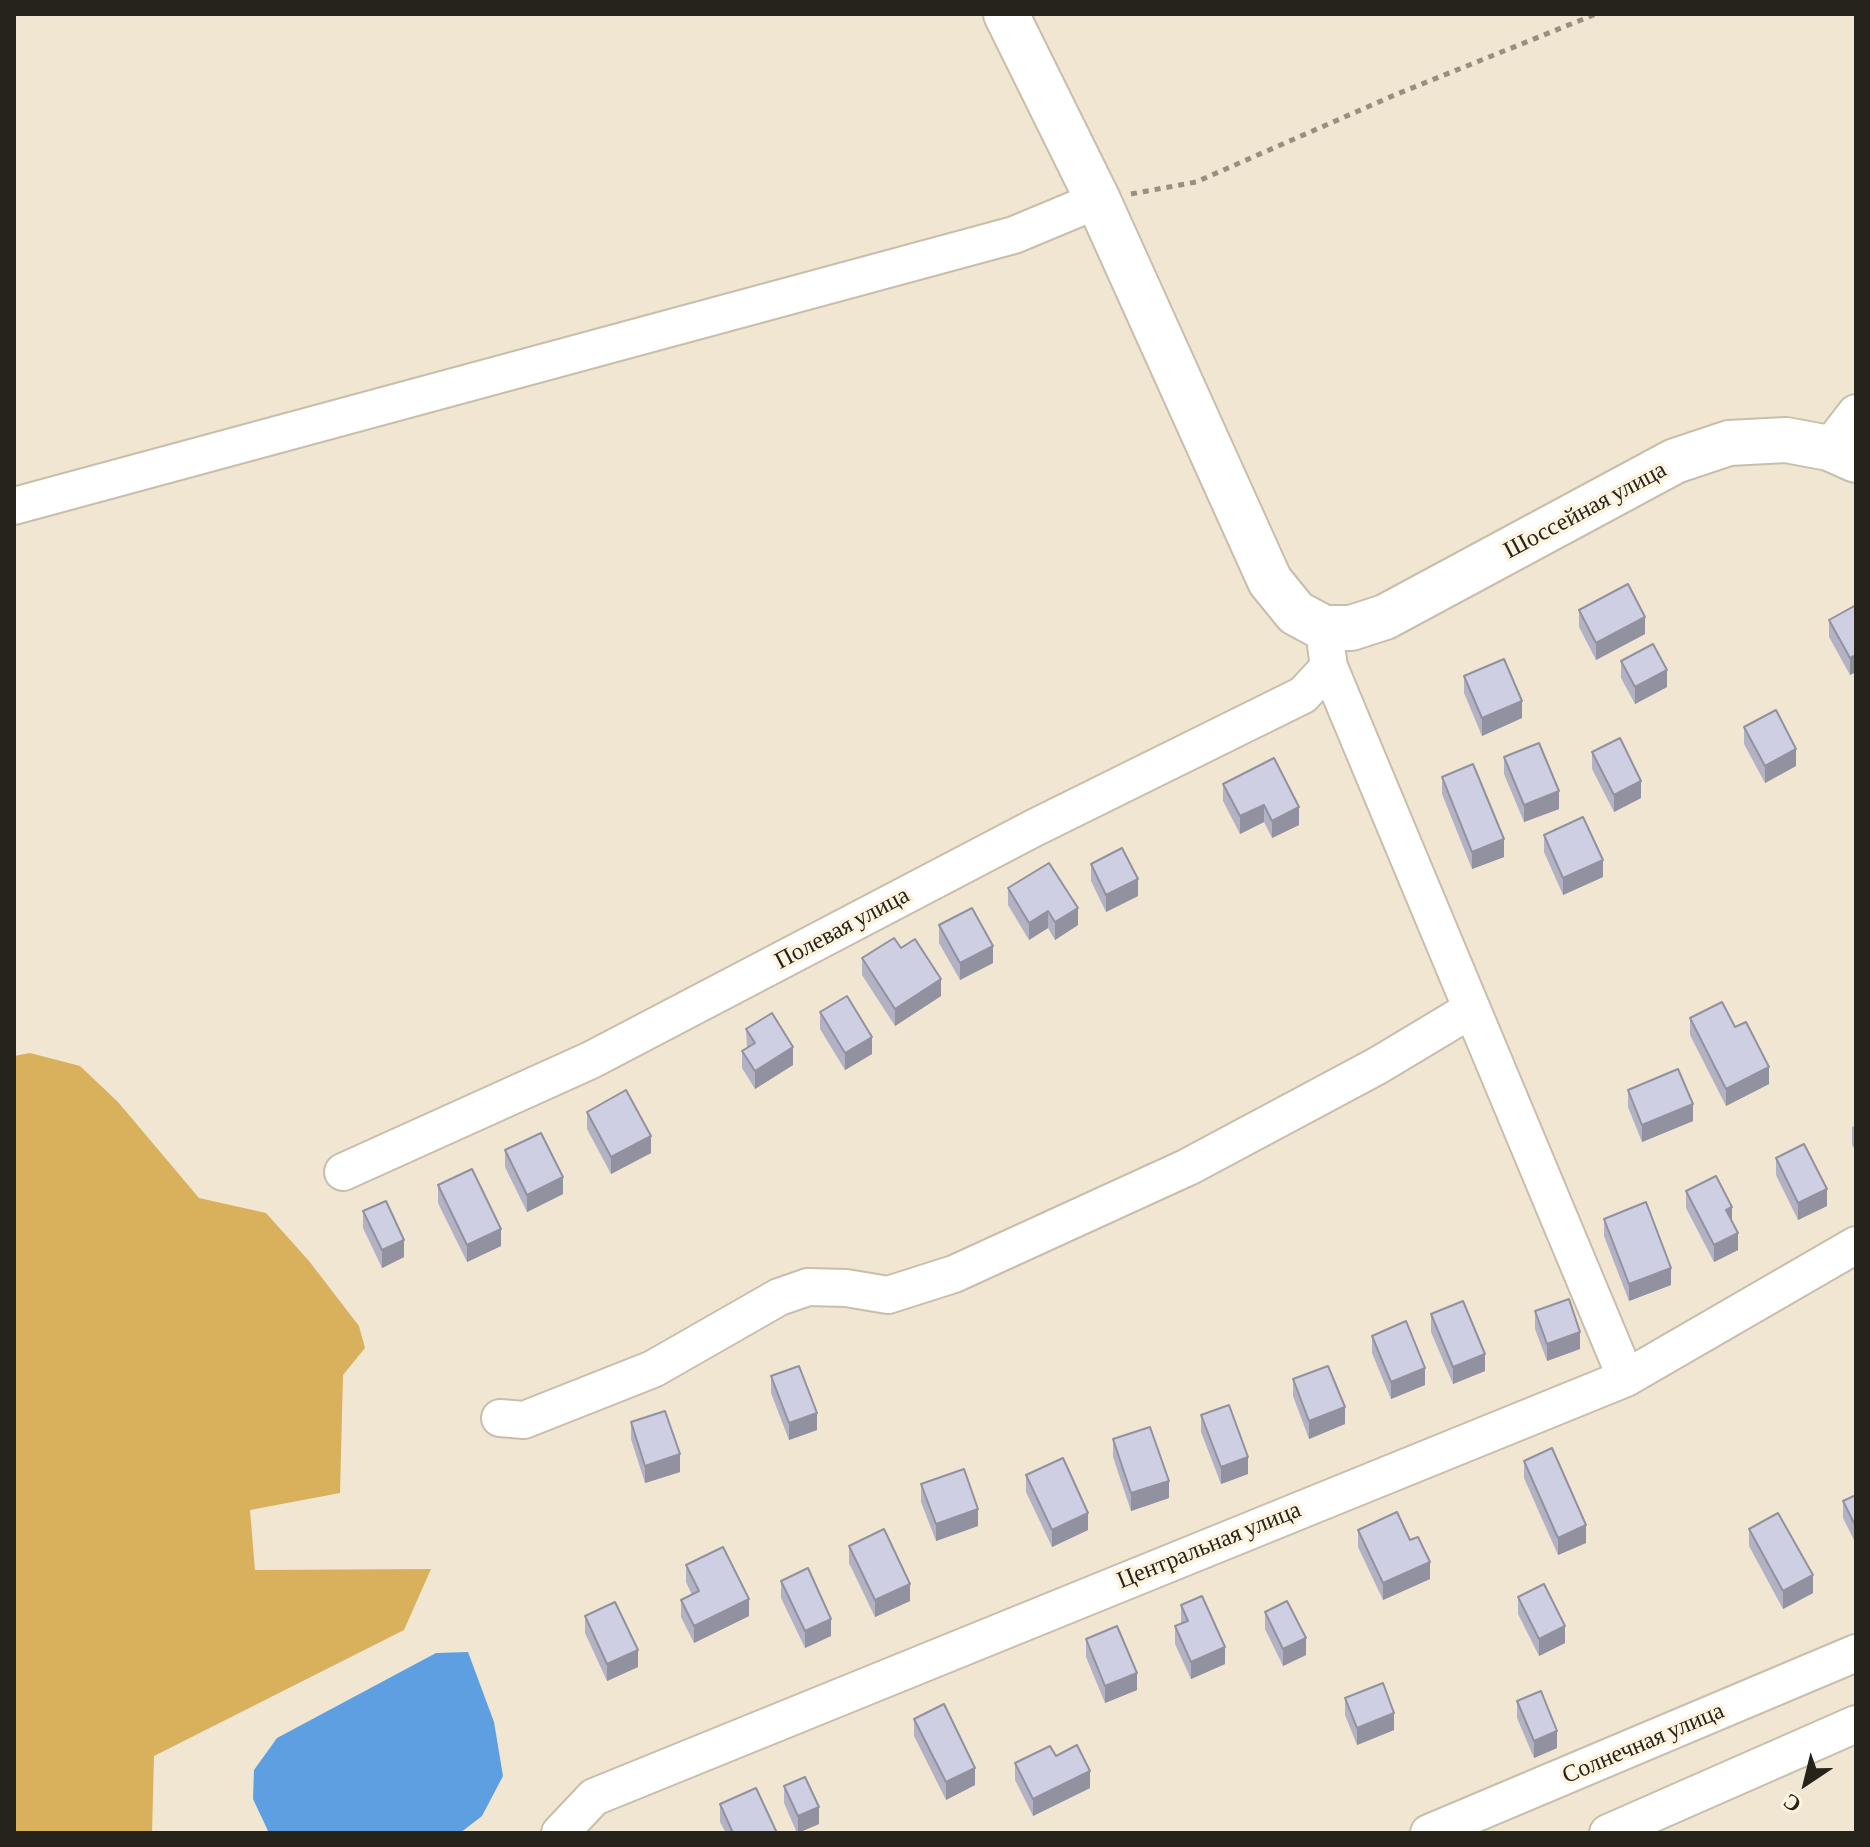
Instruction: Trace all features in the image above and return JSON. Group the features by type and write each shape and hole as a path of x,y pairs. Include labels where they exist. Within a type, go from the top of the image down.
{"main road":[{"path":"1006,14 1098,200 1270,581 1326,647"},
{"name":"Шоссейная улица","path":"1326,647 1351,628 1385,617 1675,461 1729,443 1786,440 1843,454"}],"street":[{"path":"14,506 1014,235 1098,200"},
{"path":"1843,454 1856,413"},
{"path":"1326,647 1626,1378"},
{"name":"Полевая улица","path":"343,1172 591,1060 1034,828 1303,695 1326,647"},
{"path":"500,1418 524,1420 653,1369 779,1297 808,1287 846,1288 888,1295 954,1274 1188,1167 1377,1066 1472,1009"},
{"name":"Центральная улица","path":"560,1833 594,1797 1626,1378 1856,1245"},
{"name":"Солнечная улица","path":"1429,1833 1856,1653"},
{"path":"1608,1833 1856,1724"}],"path":[{"path":"1098,200 1196,182 1397,94 1596,14"}],"shaded area":[{"path":"30,1053 80,1066 118,1102 199,1198 266,1213 309,1261 359,1326 365,1348 343,1375 340,1493 250,1510 255,1570 431,1569 404,1630 154,1756 152,1833 14,1833 14,1056"}],"water":[{"path":"468,1652 494,1722 503,1776 482,1816 460,1833 269,1833 253,1799 254,1770 277,1738 436,1653"}],"building":[{"path":"1628,584 1645,617 1596,643 1579,610"},
{"path":"1856,605 1856,655 1850,658 1829,620"},
{"path":"1653,644 1667,670 1635,687 1621,661"},
{"path":"1504,659 1522,701 1482,718 1464,676"},
{"path":"1776,710 1796,749 1765,766 1744,727"},
{"path":"1620,738 1641,781 1614,795 1592,752"},
{"path":"1539,743 1559,791 1524,805 1504,757"},
{"path":"1274,758 1299,807 1272,821 1264,805 1240,816 1223,784"},
{"path":"1473,764 1504,839 1472,852 1442,777"},
{"path":"1583,817 1603,860 1563,878 1544,835"},
{"path":"1122,848 1138,879 1106,895 1091,864"},
{"path":"1049,863 1078,908 1055,922 1048,911 1029,923 1008,888"},
{"path":"972,908 993,946 960,963 939,925"},
{"path":"894,938 901,948 915,939 941,979 895,1009 862,958"},
{"path":"847,996 872,1037 845,1053 820,1012"},
{"path":"1722,1002 1735,1027 1746,1022 1769,1067 1726,1089 1690,1018"},
{"path":"772,1013 793,1047 755,1071 742,1051 755,1043 746,1029"},
{"path":"1678,1069 1693,1104 1642,1125 1628,1090"},
{"path":"626,1090 651,1136 611,1157 587,1112"},
{"path":"541,1133 563,1177 527,1195 505,1150"},
{"path":"1804,1144 1827,1189 1798,1203 1776,1158"},
{"path":"472,1169 501,1229 467,1245 438,1185"},
{"path":"1716,1176 1732,1207 1726,1210 1738,1233 1714,1245 1686,1191"},
{"path":"386,1201 404,1240 382,1250 363,1211"},
{"path":"1646,1202 1671,1268 1629,1284 1604,1219"},
{"path":"1569,1299 1580,1332 1547,1344 1535,1311"},
{"path":"1463,1301 1485,1354 1453,1367 1431,1314"},
{"path":"1406,1321 1425,1368 1391,1382 1372,1336"},
{"path":"799,1366 817,1413 789,1423 771,1376"},
{"path":"1328,1366 1345,1407 1309,1421 1293,1379"},
{"path":"1229,1405 1248,1457 1221,1467 1201,1415"},
{"path":"665,1411 680,1454 645,1466 631,1422"},
{"path":"1150,1427 1169,1481 1131,1493 1113,1439"},
{"path":"1552,1448 1586,1525 1558,1538 1524,1461"},
{"path":"1063,1458 1088,1513 1052,1530 1026,1475"},
{"path":"964,1469 978,1509 936,1524 921,1484"},
{"path":"1856,1495 1856,1527 1843,1501"},
{"path":"1397,1512 1410,1540 1418,1537 1430,1562 1383,1583 1358,1530"},
{"path":"1778,1513 1813,1575 1783,1591 1749,1529"},
{"path":"884,1529 910,1584 875,1600 849,1546"},
{"path":"723,1547 749,1599 694,1626 681,1600 699,1591 686,1565"},
{"path":"808,1568 831,1619 805,1631 781,1581"},
{"path":"1544,1584 1565,1626 1539,1639 1518,1597"},
{"path":"1202,1596 1225,1647 1191,1662 1175,1626 1188,1621 1181,1605"},
{"path":"1287,1601 1306,1638 1283,1649 1265,1612"},
{"path":"615,1602 638,1650 607,1664 585,1616"},
{"path":"1117,1626 1137,1673 1105,1686 1086,1639"},
{"path":"1383,1683 1394,1713 1357,1728 1345,1698"},
{"path":"1541,1691 1557,1731 1534,1741 1517,1701"},
{"path":"944,1704 975,1768 946,1782 914,1719"},
{"path":"1077,1745 1090,1771 1033,1799 1015,1763 1050,1746 1056,1756"},
{"path":"805,1777 819,1807 798,1816 784,1786"},
{"path":"756,1788 777,1833 733,1833 720,1804"}]}
